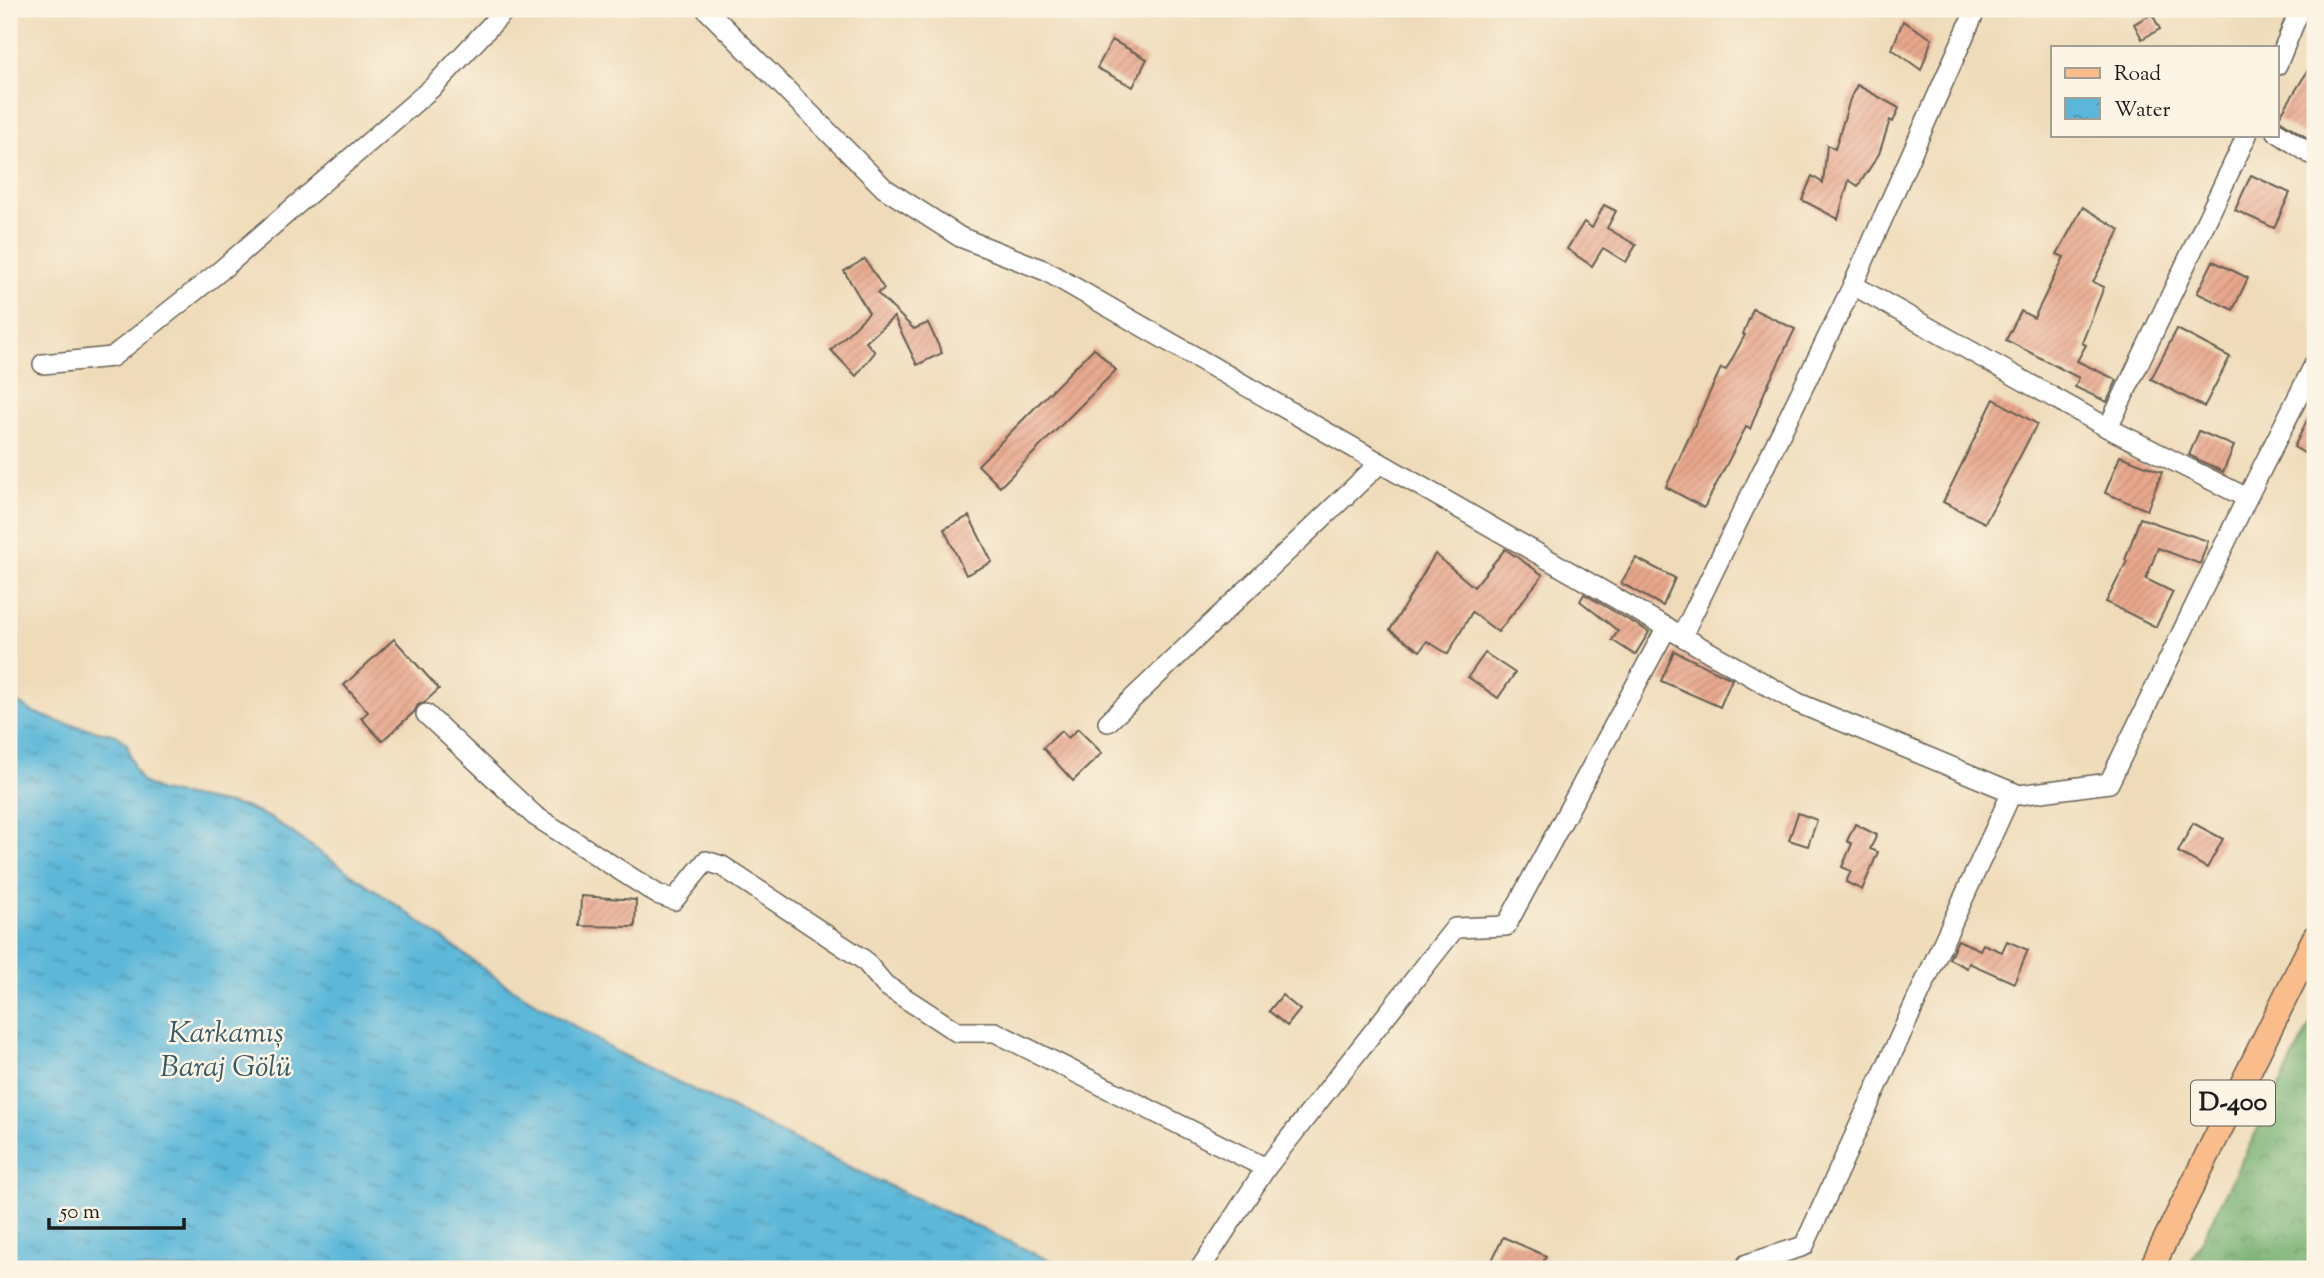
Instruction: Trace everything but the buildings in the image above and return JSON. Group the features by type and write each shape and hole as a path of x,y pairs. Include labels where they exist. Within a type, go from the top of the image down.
{"main road":[{"name":"D-400","path":"2151,1269 2315,937"}],"street":[{"path":"43,364 112,357 220,271 435,86 506,9"},
{"path":"706,9 884,188 960,237 1046,271 1798,703 2019,795 2109,783 2315,363"},
{"path":"1200,1269 1265,1168 1454,928 1506,926 1674,631 1853,285 1976,9"},
{"path":"2278,63 2300,9"},
{"path":"2278,133 2315,157"},
{"path":"2108,428 2247,136"},
{"path":"1853,285 2108,428 2247,498"},
{"path":"1108,722 1380,463"},
{"path":"426,714 535,816 657,894 674,900 706,861 722,866 864,960 886,985 957,1032 995,1031 1265,1168"},
{"path":"1744,1269 1747,1264 1804,1246 2012,792"}],"green space":[{"path":"2315,1015 2315,1269 2187,1269"}],"water":[{"name":"Karkamış Baraj Gölü","path":"9,697 33,712 59,722 116,735 127,744 134,768 142,782 160,791 245,807 272,819 502,982 617,1052 885,1184 1068,1269 9,1269"}]}
